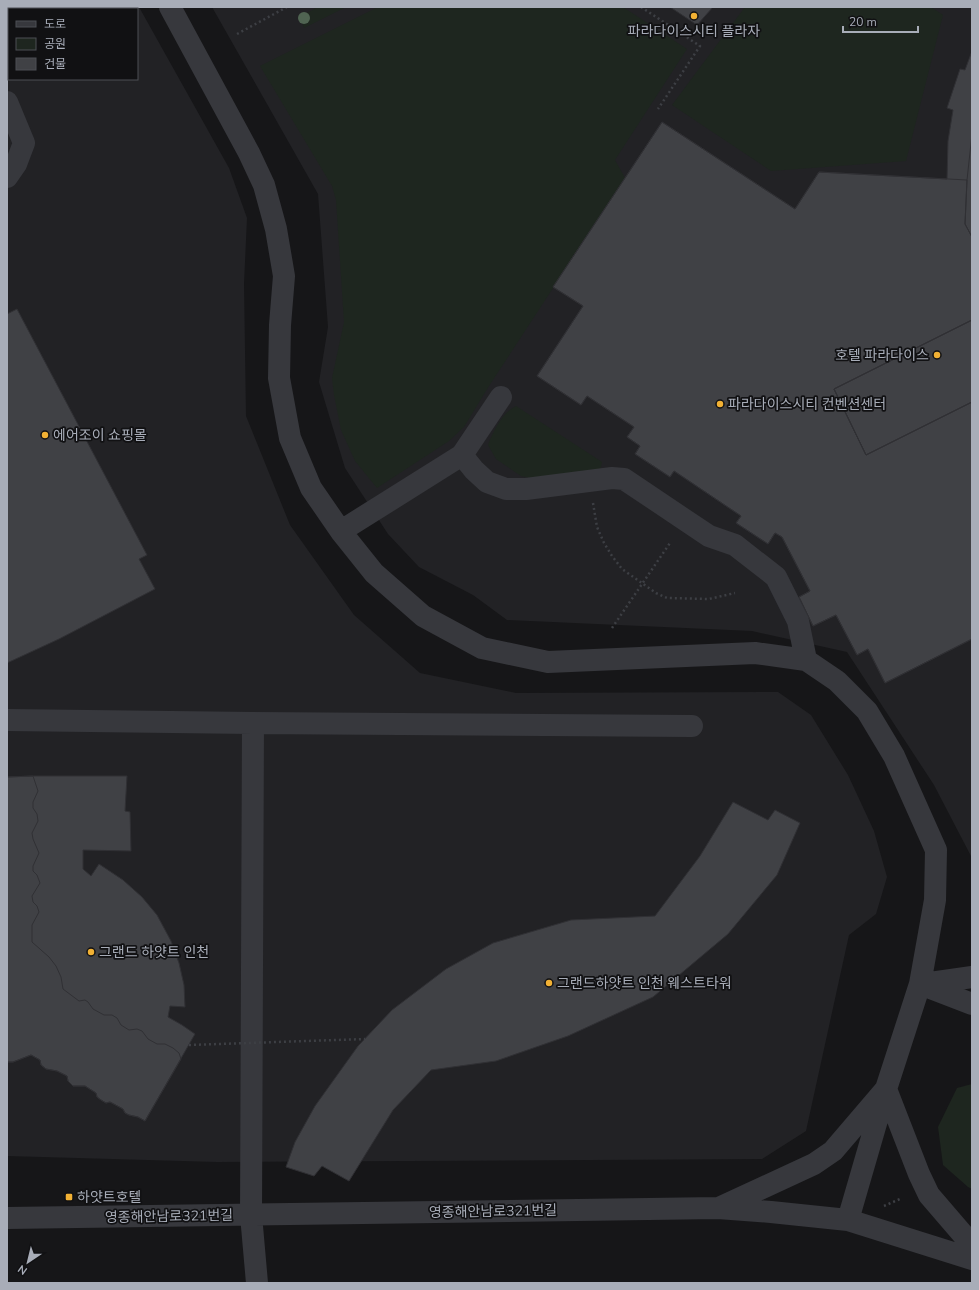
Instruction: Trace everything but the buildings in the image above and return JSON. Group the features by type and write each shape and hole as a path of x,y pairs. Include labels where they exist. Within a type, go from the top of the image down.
{"street":[{"path":"170,7 249,153 264,185 276,229 284,276 280,325 279,378 290,438 311,488 340,531 374,573 423,616 482,648 548,662 755,653 806,660 838,681 867,711 894,756 936,850 935,900 920,984 886,1089 848,1220"},
{"path":"7,102 24,143 16,164 7,177"},
{"path":"340,531 462,455 501,397"},
{"path":"462,455 474,470 487,482 506,489 526,489 612,478 624,479 709,536 735,545 776,577 798,621 806,660"},
{"path":"7,720 692,726"},
{"path":"253,723 251,1215 257,1283"},
{"path":"920,984 972,978"},
{"path":"920,984 972,1004"},
{"path":"718,1208 814,1164 833,1151 886,1089"},
{"path":"886,1089 918,1174 929,1195 972,1245"},
{"name":"영종해안남로321번길","path":"7,1218 718,1208 848,1220 972,1259"}],"path":[{"path":"237,34 287,7"},
{"path":"641,7 700,46 658,109"},
{"path":"592,497 597,527 604,543 622,569 642,583 667,598 709,599 735,593"},
{"path":"612,628 670,543"},
{"path":"189,1045 365,1039"},
{"path":"882,1207 900,1199"}],"shaded area":[{"path":"7,7 139,7 229,168 247,218 244,284 246,416 290,525 354,615 420,673 516,693 778,692 811,715 848,775 874,831 887,877 876,914 849,935 806,1131 762,1159 217,1162 7,1156"},
{"path":"212,7 972,7 972,858 934,785 847,652 752,631 507,620 473,595 419,567 388,534 345,468 319,382 328,327 318,194"}],"green space":[{"path":"318,7 346,7 304,28 299,17"},
{"path":"378,7 623,7 687,49 615,160 625,178 489,386 464,427 449,441 377,488 355,461 341,430 334,395 332,378 344,322 336,200 332,186 260,66"},
{"path":"745,7 931,7 943,15 906,161 771,171 672,105"},
{"path":"516,406 602,462 601,467 597,471 530,478 521,476 496,459 488,445 503,417"},
{"path":"972,1084 972,1189 943,1165 938,1127 957,1088"}],"place":[{"name":"파라다이스시티 플라자","path":"694,16"},
{"name":"호텔 파라다이스","path":"937,355"},
{"name":"파라다이스시티 컨벤션센터","path":"720,404"},
{"name":"에어조이 쇼핑몰","path":"45,435"},
{"name":"그랜드 하얏트 인천","path":"91,952"},
{"name":"그랜드하얏트 인천 웨스트타워","path":"549,983"},
{"name":"하얏트호텔","path":"69,1197"}]}
